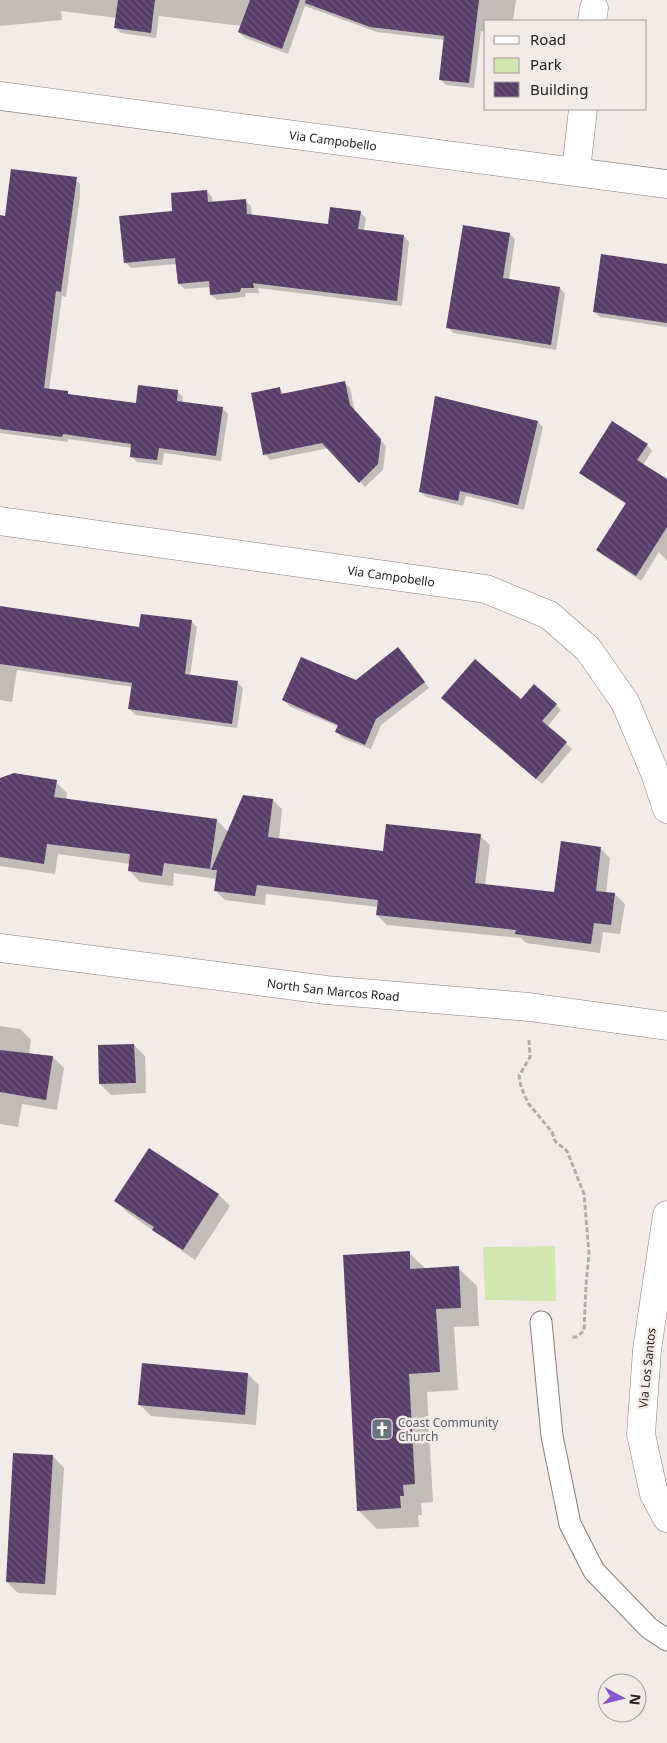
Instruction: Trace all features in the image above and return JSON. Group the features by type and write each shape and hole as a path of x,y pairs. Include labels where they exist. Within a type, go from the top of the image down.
{"street":[{"name":"Via Campobello","path":"0,96 667,184"},
{"path":"576,171 583,110"},
{"name":"Via Campobello","path":"0,521 486,589 549,615 588,649 625,702 655,773 667,809"},
{"name":"North San Marcos Road","path":"0,948 326,990 529,1007 667,1026"},
{"name":"Via Los Santos","path":"667,1215 647,1350 641,1434 654,1494 667,1518"}],"lane":[{"path":"541,1322 552,1436 570,1524 594,1571 649,1628 667,1640"}],"path":[{"path":"529,1007 530,1057 519,1076 521,1087 528,1103 552,1132 556,1141 567,1151 584,1194 588,1226 590,1254 586,1285 584,1331 576,1337 568,1337"}],"green space":[{"path":"555,1246 556,1301 485,1300 483,1247"}],"building":[{"path":"118,0 155,0 151,33 114,28"},
{"path":"250,0 300,0 282,49 238,32"},
{"path":"306,0 479,0 469,83 439,80 444,36 370,27 305,3"},
{"path":"11,169 77,177 61,292 56,291 44,388 68,391 68,394 136,403 138,385 178,390 177,401 223,407 216,456 159,448 157,460 130,457 131,444 63,434 62,437 0,429 0,215 5,216"},
{"path":"207,190 208,202 246,199 247,214 328,224 330,207 361,211 358,229 404,235 397,301 253,283 254,288 241,288 240,292 210,295 209,281 178,284 175,258 124,263 119,216 172,211 171,193"},
{"path":"463,225 510,233 503,278 560,287 551,345 446,328"},
{"path":"601,254 667,264 667,323 593,312"},
{"path":"345,381 350,405 381,439 378,464 359,483 322,443 263,455 251,393 280,387 281,394"},
{"path":"435,396 538,421 518,505 460,491 458,501 419,492"},
{"path":"612,421 648,444 637,460 667,479 667,527 636,576 596,550 626,503 579,473"},
{"path":"0,606 139,627 141,614 192,620 185,674 238,681 232,724 128,709 132,683 0,664"},
{"path":"398,647 425,682 376,719 365,745 335,732 338,725 282,700 301,657 356,680"},
{"path":"475,659 521,699 534,684 557,704 542,721 567,742 536,779 441,698"},
{"path":"14,773 57,780 54,797 217,819 210,869 164,863 162,876 128,871 130,854 47,844 44,864 0,857 0,778"},
{"path":"243,795 273,799 268,837 383,851 386,824 481,834 475,883 554,892 561,841 601,847 596,891 615,893 611,925 594,923 591,944 515,934 516,930 376,915 378,900 257,885 255,896 214,891 217,870 211,870"},
{"path":"134,1044 136,1083 99,1084 98,1045"},
{"path":"0,1050 53,1056 46,1100 0,1092"},
{"path":"149,1148 219,1194 183,1250 152,1230 154,1227 114,1201"},
{"name":"Coast Community Church","path":"410,1251 410,1269 459,1266 461,1308 436,1309 440,1372 409,1374 415,1484 403,1485 404,1496 400,1496 401,1508 357,1511 343,1255"},
{"path":"142,1363 248,1373 245,1415 138,1405"},
{"path":"13,1453 53,1455 45,1584 6,1582"}],"place":[{"name":"Coast Community Church","path":"382,1429"}]}
